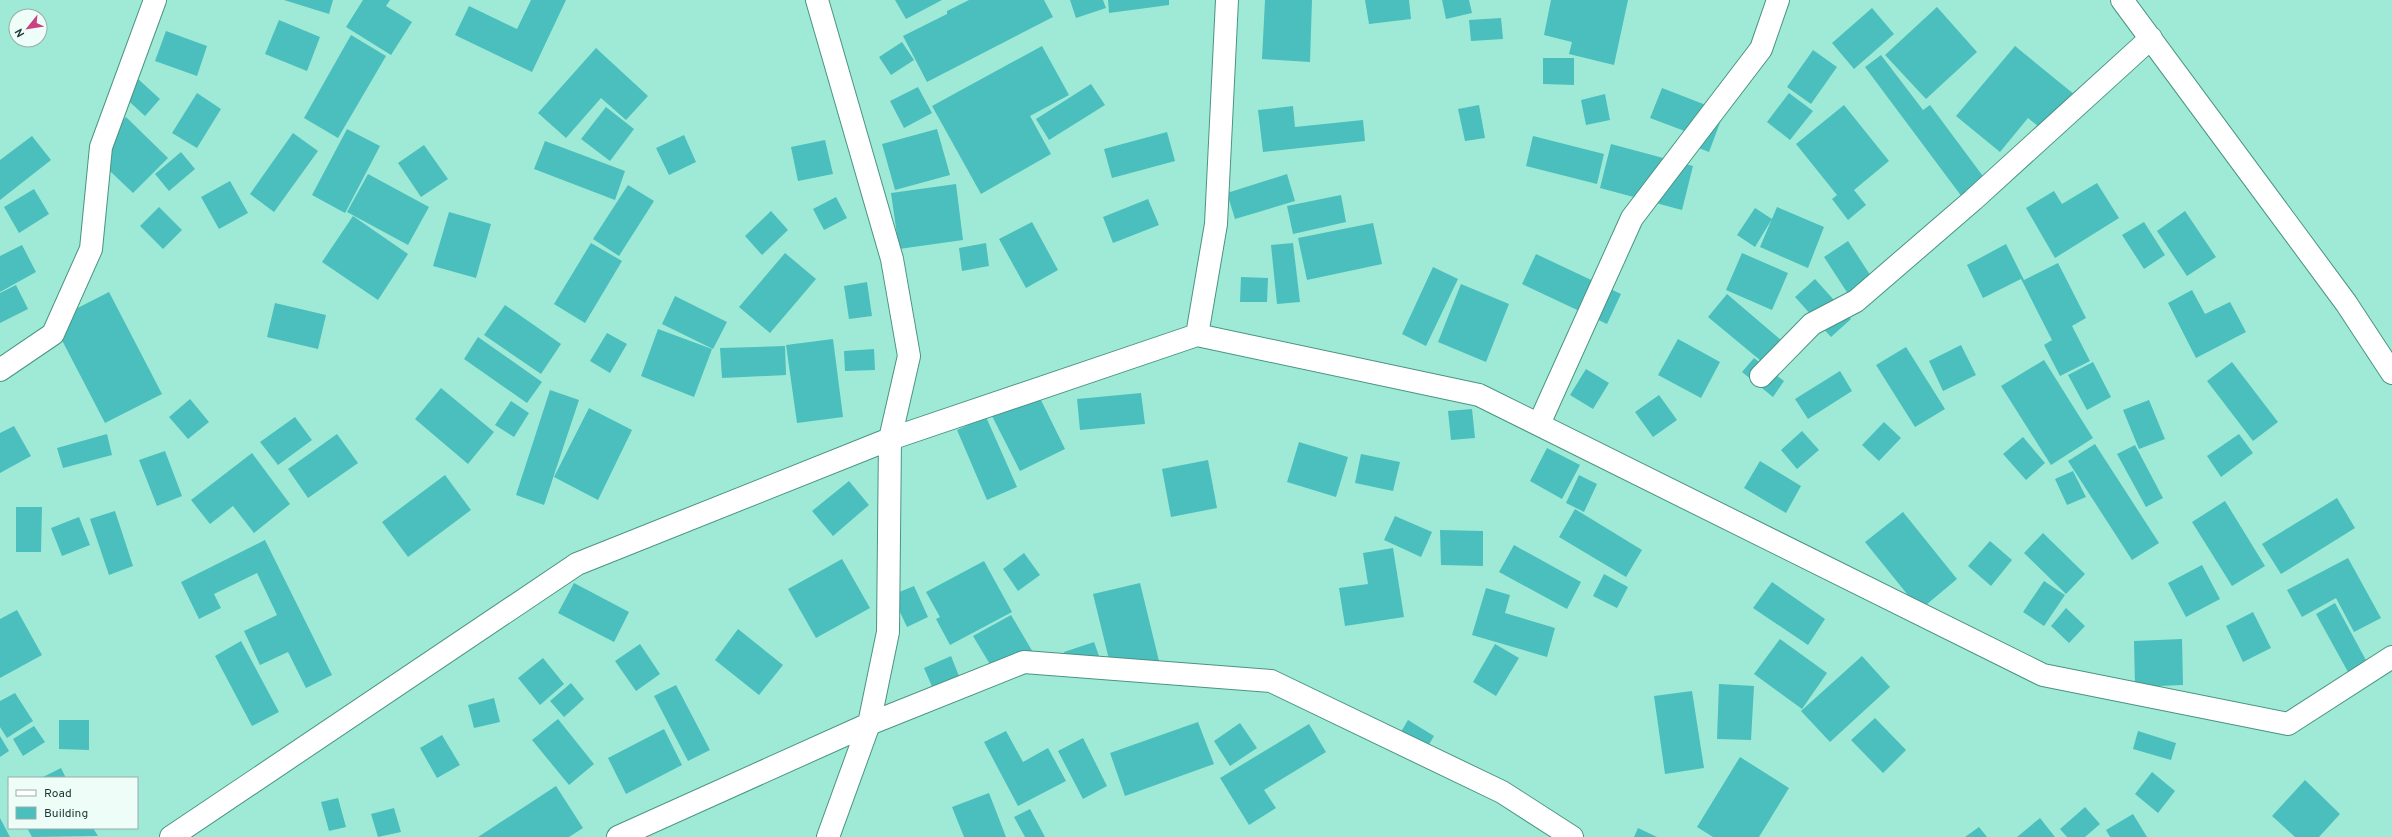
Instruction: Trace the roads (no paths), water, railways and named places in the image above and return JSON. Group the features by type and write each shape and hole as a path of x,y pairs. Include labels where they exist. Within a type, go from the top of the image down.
{"street":[{"path":"0,370 53,334 91,249 101,147 155,0"},
{"path":"817,0 892,259 909,356 890,439 888,632 869,724 828,837"},
{"path":"1197,335 1216,224 1227,0"},
{"path":"1539,424 1632,218 1761,49 1778,0"},
{"path":"2122,0 2346,303 2392,373"},
{"path":"1761,376 1812,324 1856,300 1973,200 2150,38"},
{"path":"171,837 577,564 890,439 1197,335 1479,395 2043,675 2288,724 2392,657"},
{"path":"618,837 869,724 1024,662 1271,680 1502,792 1572,837"}]}
